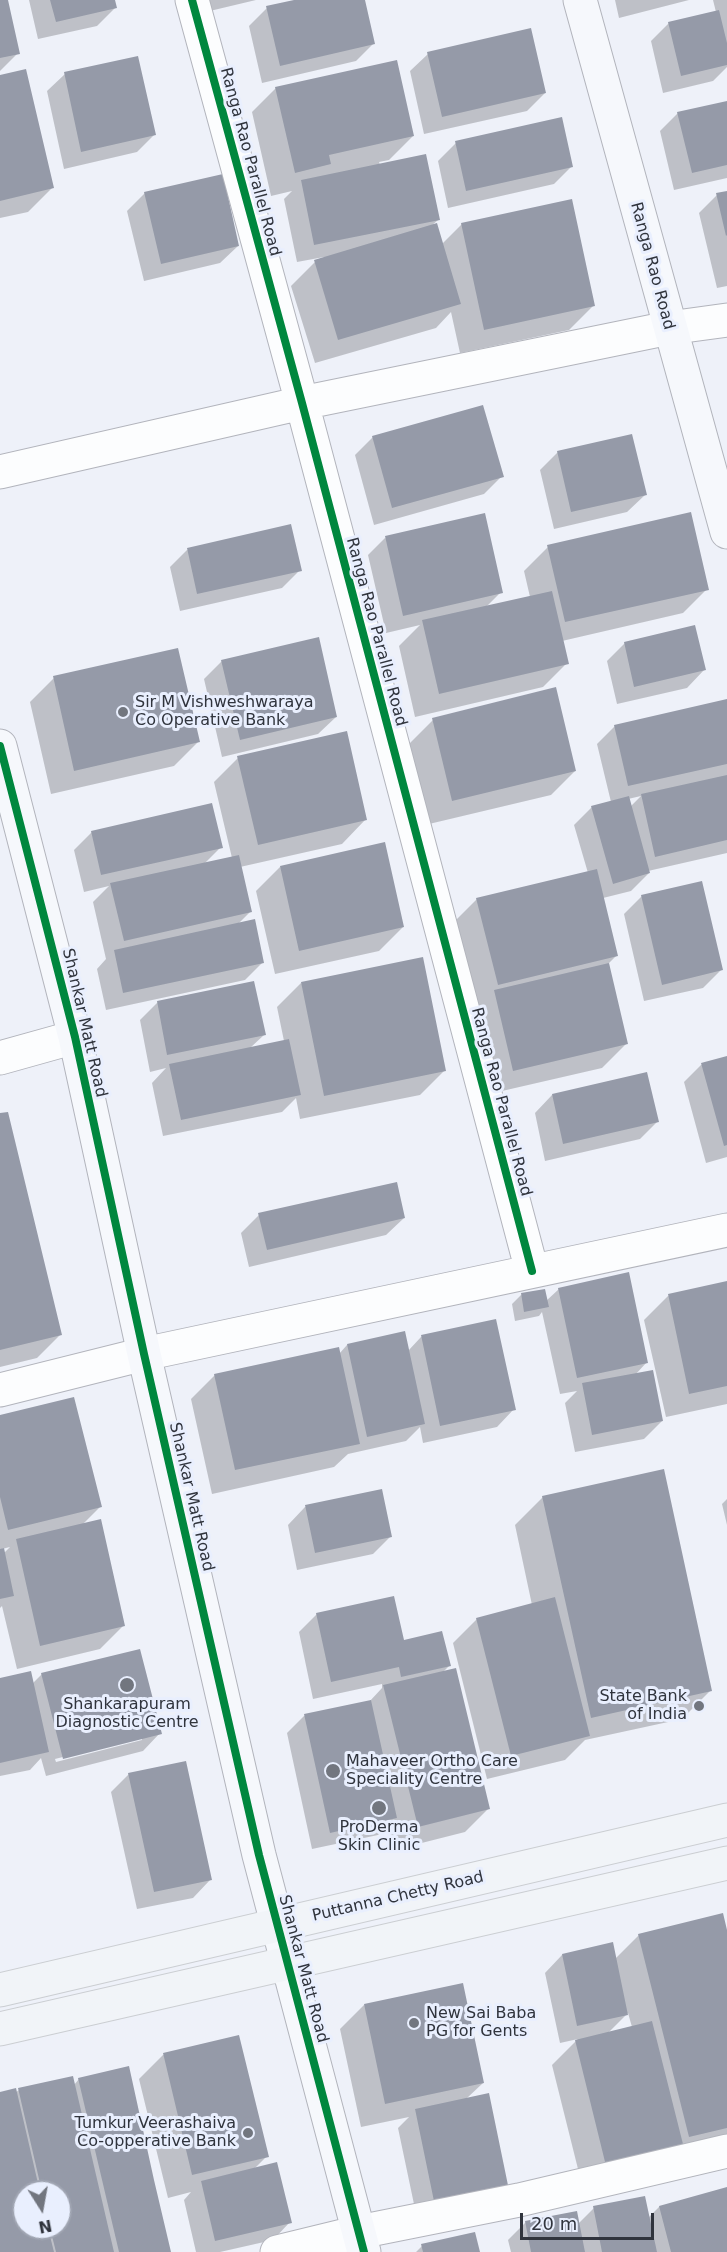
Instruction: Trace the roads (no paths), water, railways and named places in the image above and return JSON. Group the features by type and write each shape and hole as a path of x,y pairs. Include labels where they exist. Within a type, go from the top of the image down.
{"main road":[{"name":"Puttanna Chetty Road","path":"0,1990 727,1820"},
{"path":"0,2029 727,1863"}],"street":[{"name":"Ranga Rao Parallel Road","path":"192,0 302,403 532,1271"},
{"name":"Ranga Rao Road","path":"580,0 727,532"},
{"path":"0,472 302,403 669,328 727,320"},
{"name":"Shankar Matt Road","path":"0,746 75,1037 144,1354 259,1855 362,2242"},
{"path":"0,1058 75,1037"},
{"path":"0,1390 144,1354 727,1230"},
{"path":"277,2252 362,2242 519,2200 727,2151"}],"place":[{"name":"Sir M Vishweshwaraya Co Operative Bank","path":"123,712"},
{"name":"Shankarapuram Diagnostic Centre","path":"127,1685"},
{"name":"State Bank of India","path":"699,1706"},
{"name":"Mahaveer Ortho Care Speciality Centre","path":"333,1771"},
{"name":"ProDerma Skin Clinic","path":"379,1808"},
{"name":"New Sai Baba PG for Gents","path":"414,2023"},
{"name":"Tumkur Veerashaiva Co-opperative Bank","path":"248,2133"}]}
